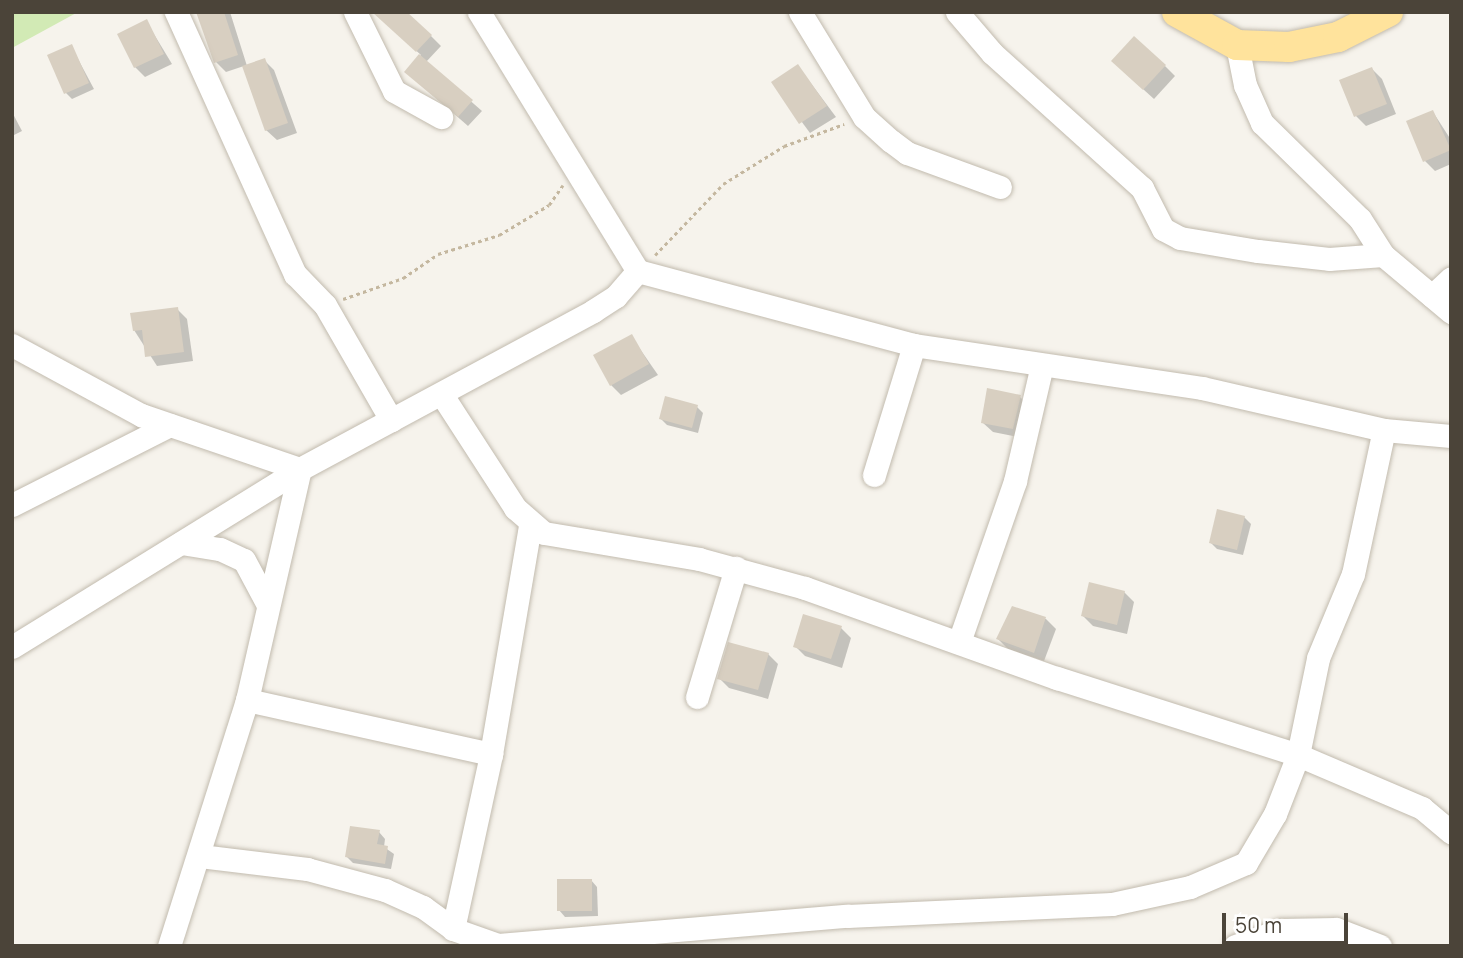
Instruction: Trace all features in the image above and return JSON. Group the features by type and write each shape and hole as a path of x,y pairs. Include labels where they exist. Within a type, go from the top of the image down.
{"main road":[{"path":"1177,12 1237,45 1289,47 1338,37 1388,12"}],"street":[{"path":"176,12 295,274 325,305 391,420"},
{"path":"355,12 394,90 441,117"},
{"path":"479,12 573,171 638,271 914,345 1254,398 1384,430 1451,436"},
{"path":"800,12 864,117 907,153 1000,187"},
{"path":"957,12 992,53 1142,188 1163,229 1180,238 1258,251 1329,259 1383,255"},
{"path":"1237,45 1245,85 1262,123 1360,219 1383,255 1451,312"},
{"path":"12,647 300,470 593,311 616,296 638,271"},
{"path":"1432,296 1451,278"},
{"path":"12,345 141,415 300,470"},
{"path":"874,475 914,345"},
{"path":"959,642 1015,481 1042,365"},
{"path":"442,395 530,525 544,533 736,568 1298,755 1422,808 1451,832"},
{"path":"12,505 170,425"},
{"path":"200,856 307,869 385,890 423,907 453,929 498,944 847,916 1112,904 1190,887 1246,863 1275,814 1298,755 1318,657 1353,573 1384,430"},
{"path":"169,946 200,856 247,700 300,470"},
{"path":"453,929 491,754 530,525"},
{"path":"181,543 220,549 244,560 268,605"},
{"path":"696,697 736,568"},
{"path":"247,700 491,754"},
{"path":"1235,946 1282,930 1336,929 1380,946"}],"path":[{"path":"638,271 723,184 784,146 864,117"},
{"path":"325,305 403,278 438,254 499,235 549,205 573,171"}],"green space":[{"path":"12,12 78,12 12,48"}],"building":[{"path":"196,12 224,12 238,55 214,63"},
{"path":"372,12 407,12 432,35 416,52"},
{"path":"147,19 164,54 134,68 117,34"},
{"path":"1134,36 1166,65 1143,90 1111,61"},
{"path":"72,44 89,83 64,94 47,55"},
{"path":"419,54 473,100 458,117 404,72"},
{"path":"265,58 288,123 265,131 242,66"},
{"path":"798,64 827,106 799,124 771,82"},
{"path":"1372,67 1387,104 1354,117 1339,80"},
{"path":"1433,110 1451,150 1423,162 1406,121"},
{"path":"178,307 184,352 145,357 142,330 133,331 130,313"},
{"path":"632,334 649,364 610,386 593,355"},
{"path":"987,388 1021,395 1013,429 981,423"},
{"path":"665,396 698,405 692,428 659,419"},
{"path":"1217,509 1245,516 1237,550 1209,543"},
{"path":"1089,582 1125,591 1117,625 1081,616"},
{"path":"1012,606 1046,617 1034,653 996,639"},
{"path":"803,614 842,626 831,659 793,647"},
{"path":"728,642 769,653 758,690 717,679"},
{"path":"350,826 380,830 377,844 388,846 385,864 345,857"},
{"path":"557,879 592,879 592,911 557,911"}]}
